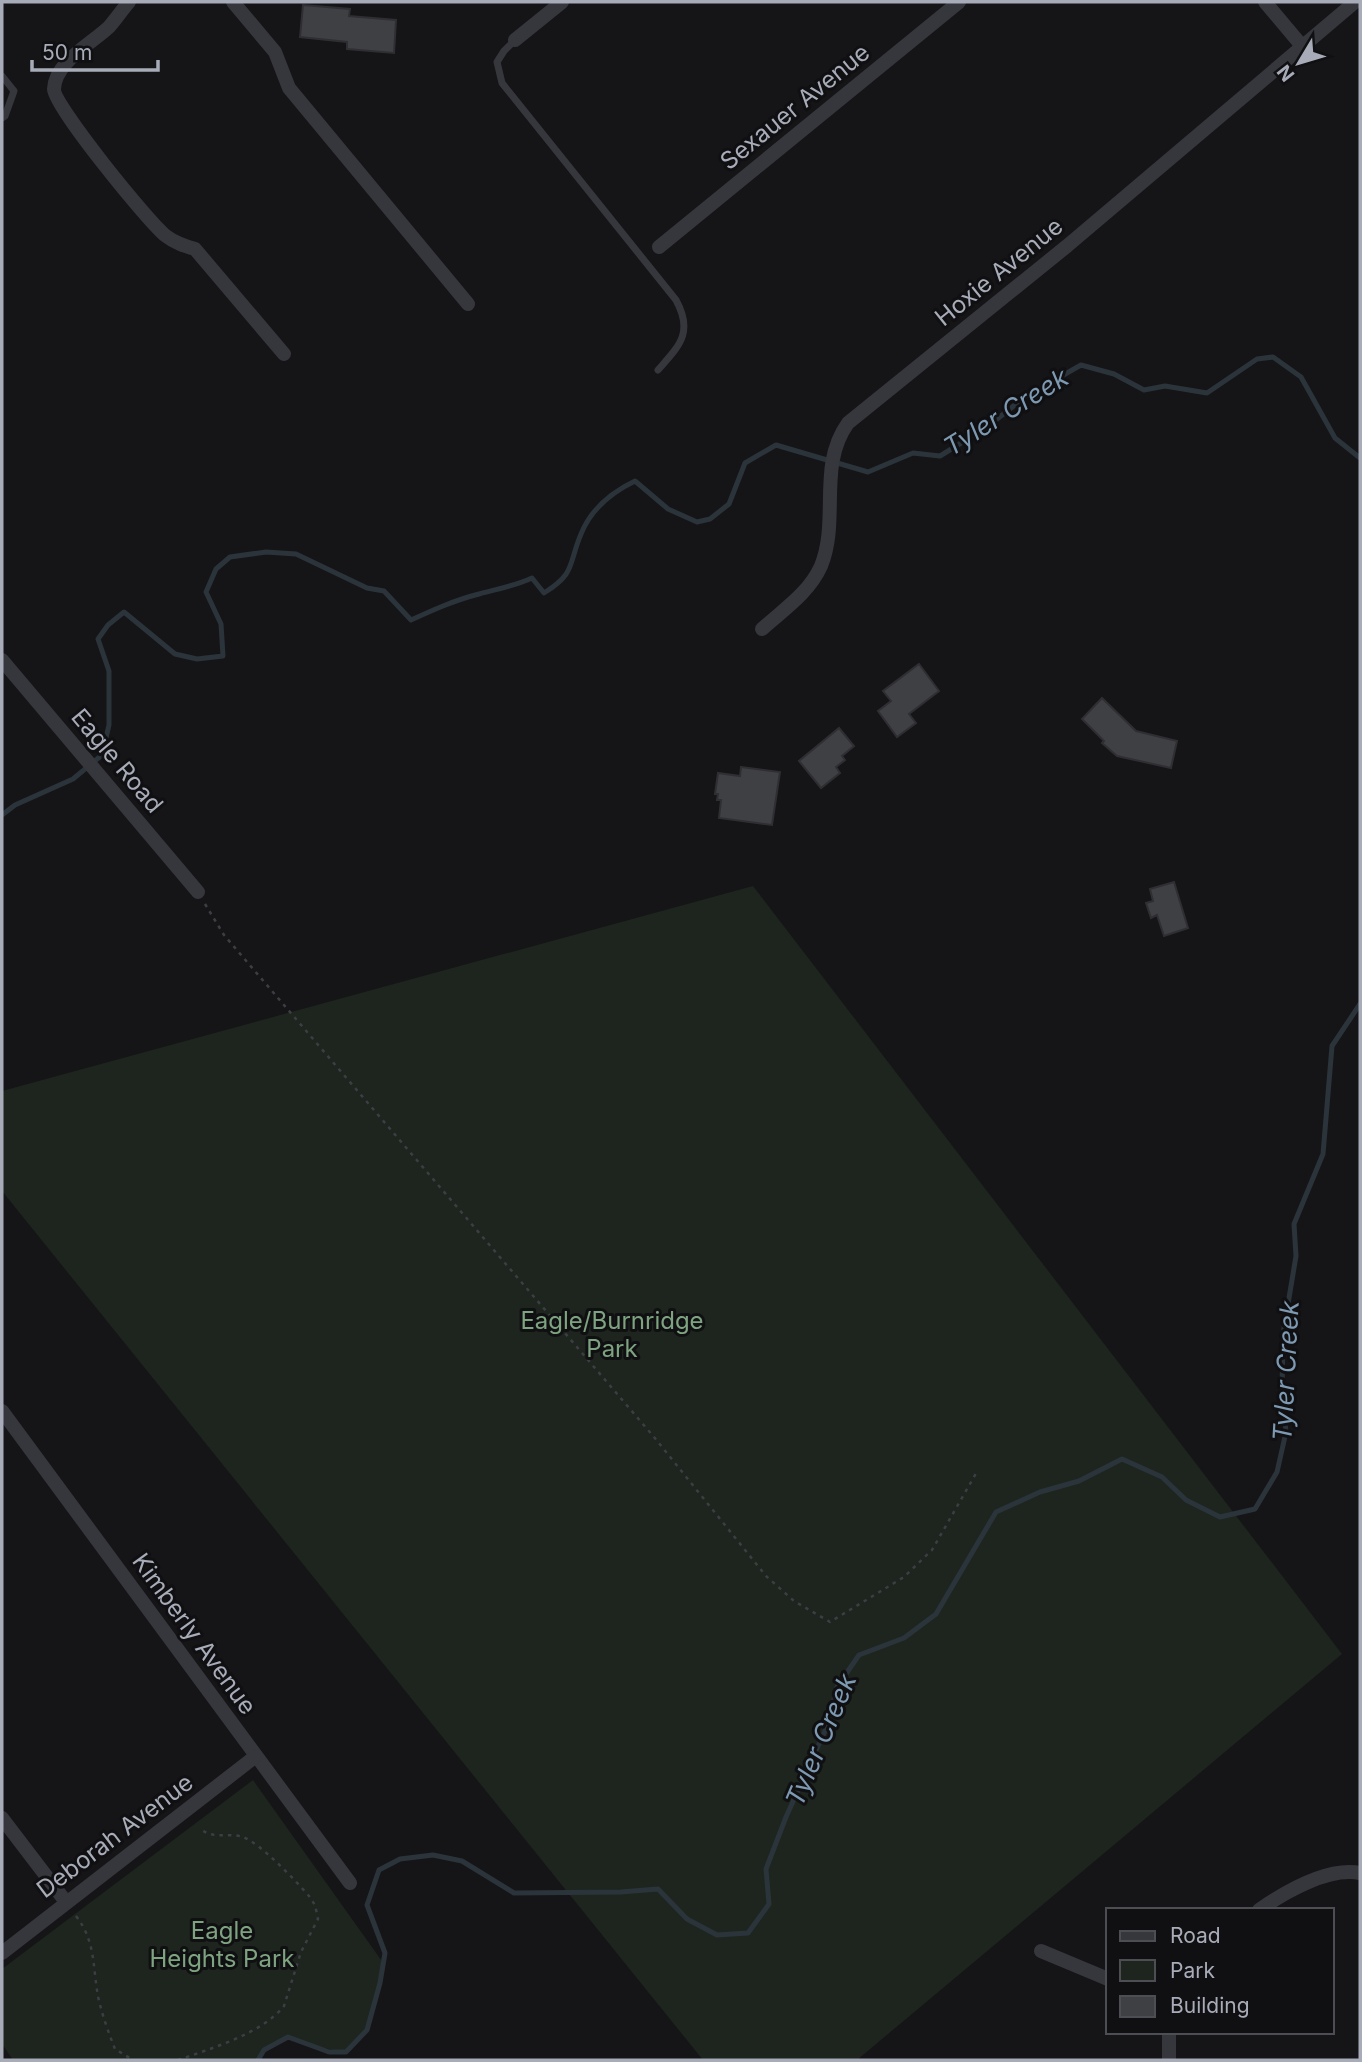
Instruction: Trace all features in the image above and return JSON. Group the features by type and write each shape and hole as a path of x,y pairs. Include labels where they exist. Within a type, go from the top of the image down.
{"street":[{"path":"129,2 109,26 67,62 59,73 53,90 57,101 86,142 165,236 195,249 284,354"},
{"path":"233,2 280,59 284,80 296,97 468,304"},
{"path":"515,40 562,2"},
{"name":"Sexauer Avenue","path":"659,247 960,2"},
{"path":"1265,2 1302,46"},
{"name":"Hoxie Avenue","path":"762,629 807,589 821,565 829,520 832,454 848,424 1067,246 1355,2"},
{"name":"Eagle Road","path":"2,660 198,892"},
{"name":"Kimberly Avenue","path":"2,1411 350,1883"},
{"name":"Deborah Avenue","path":"2,1953 256,1756"},
{"path":"2,1818 66,1902"},
{"path":"1262,1908 1298,1886 1330,1875 1353,1871 1360,1873"},
{"path":"1041,1951 1106,1978"},
{"path":"1169,2034 1169,2060"}],"lane":[{"path":"515,40 497,62 502,83 682,310 684,336 658,370"},
{"path":"2,76 14,91 2,118"}],"path":[{"path":"198,892 224,935 654,1437 766,1576 794,1601 830,1622 904,1577 932,1550 978,1470"},
{"path":"178,2060 233,2039 279,2012 284,2006 307,1940 318,1919 315,1905 309,1896 254,1843 235,1835 214,1835 201,1829"},
{"path":"76,1916 88,1931 99,2002 114,2049 133,2060"}],"green space":[{"name":"Eagle/Burnridge Park","path":"753,886 1342,1654 857,2060 703,2060 2,1191 2,1091"},
{"name":"Eagle Heights Park","path":"253,1780 384,1964 367,2030 346,2052 307,2045 288,2037 264,2050 258,2060 13,2060 2,2044 2,1969"}],"building":[{"path":"303,5 350,9 349,16 396,20 394,53 347,49 347,42 300,37"},
{"path":"919,664 939,691 909,714 916,723 897,737 878,711 891,701 883,691"},
{"path":"1102,698 1136,731 1177,741 1171,768 1117,756 1102,743 1104,741 1082,719"},
{"path":"839,728 854,746 842,756 845,760 836,767 840,773 821,788 799,761"},
{"path":"741,767 780,772 772,825 719,818 721,800 717,800 718,794 715,794 718,773 740,776"},
{"path":"1174,882 1188,928 1164,936 1157,915 1151,918 1146,903 1153,901 1150,889"}],"waterway":[{"name":"Tyler Creek","path":"2,815 15,805 73,779 102,755 109,725 109,671 98,639 108,625 124,612 175,654 197,659 223,656 221,624 206,592 216,569 230,557 266,552 296,554 367,588 384,591 411,620 461,599 532,578 544,593 561,580 570,568 581,534 596,509 610,496 635,481 668,509 697,522 710,519 729,504 745,463 776,445 868,472 913,453 940,456 987,427 1025,397 1081,365 1114,374 1144,390 1165,386 1207,393 1257,359 1273,357 1301,377 1335,438 1360,458"},
{"name":"Tyler Creek","path":"258,2060 264,2050 288,2037 329,2052 346,2052 367,2030 385,1953 367,1905 379,1870 400,1859 433,1855 462,1861 514,1893 658,1889 687,1919 717,1935 748,1933 769,1904 766,1869 828,1724 837,1687 859,1655 904,1638 936,1614 996,1512 1040,1492 1079,1481 1122,1459 1162,1477 1186,1500 1220,1517 1255,1509 1277,1472 1286,1432 1282,1392 1283,1334 1296,1256 1294,1224 1323,1154 1332,1046 1360,1004"}]}
